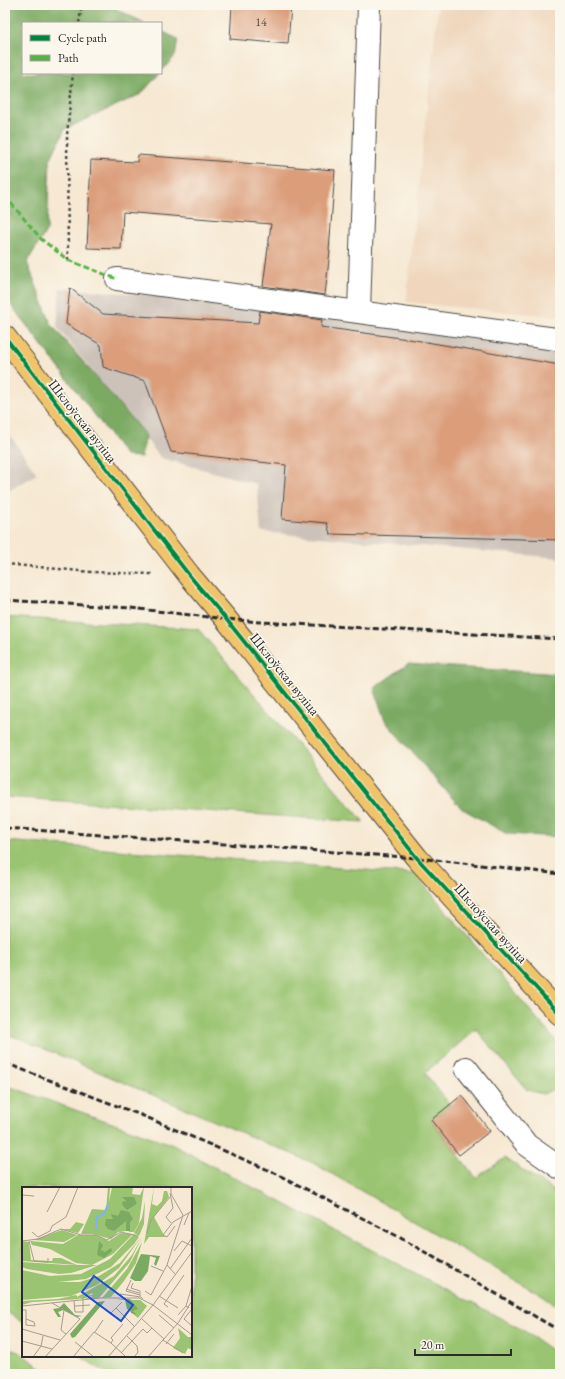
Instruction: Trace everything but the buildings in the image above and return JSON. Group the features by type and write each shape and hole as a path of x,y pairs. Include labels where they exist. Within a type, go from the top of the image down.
{"main road":[{"name":"Шклоўская вуліца","path":"5,337 189,575 226,619 417,858 560,1014"}],"lane":[{"path":"359,312 369,5"},
{"path":"118,279 556,339 560,341"},
{"path":"466,1068 527,1144 560,1168"}],"path":[{"path":"79,22 82,5"},
{"path":"68,260 67,135 73,74"},
{"path":"5,564 91,572 189,575"}],"shaded area":[{"path":"438,5 560,5 560,317 406,302"},
{"path":"60,288 560,327 560,558 261,532 257,484 161,458 57,327"},
{"path":"5,428 37,474 5,493"}],"green space":[{"path":"5,5 116,5 116,9 143,22 22,22 22,74 159,74 141,94 65,129 50,160 47,230 27,262 51,324 146,436 141,457 126,456 5,297"},
{"path":"162,31 178,39 175,56 162,71"},
{"path":"5,617 198,629 364,822 5,797"},
{"path":"408,664 560,674 560,837 507,834 461,808 385,721 374,688"},
{"path":"5,841 415,874 560,1046 560,1086 543,1094 527,1090 476,1029 425,1073 450,1105 431,1120 476,1178 505,1158 560,1195 560,1308 541,1295 313,1163 21,1039 5,1034"},
{"path":"5,1085 171,1144 523,1330 560,1356 560,1374 109,1374 81,1357 192,1357 192,1187 22,1187 22,1321 5,1311"},
{"path":"5,1346 20,1353 22,1357 26,1357 50,1374 5,1374"}],"railway":[{"path":"5,600 130,608 260,622 560,639"},
{"path":"5,828 417,858 560,874"},
{"path":"5,1063 146,1117 273,1172 399,1237 560,1331"}],"marked path":[{"path":"5,196 41,239 68,260 117,279"}],"cycle path":[{"path":"5,337 189,575 226,619 417,858 560,1014"}]}
